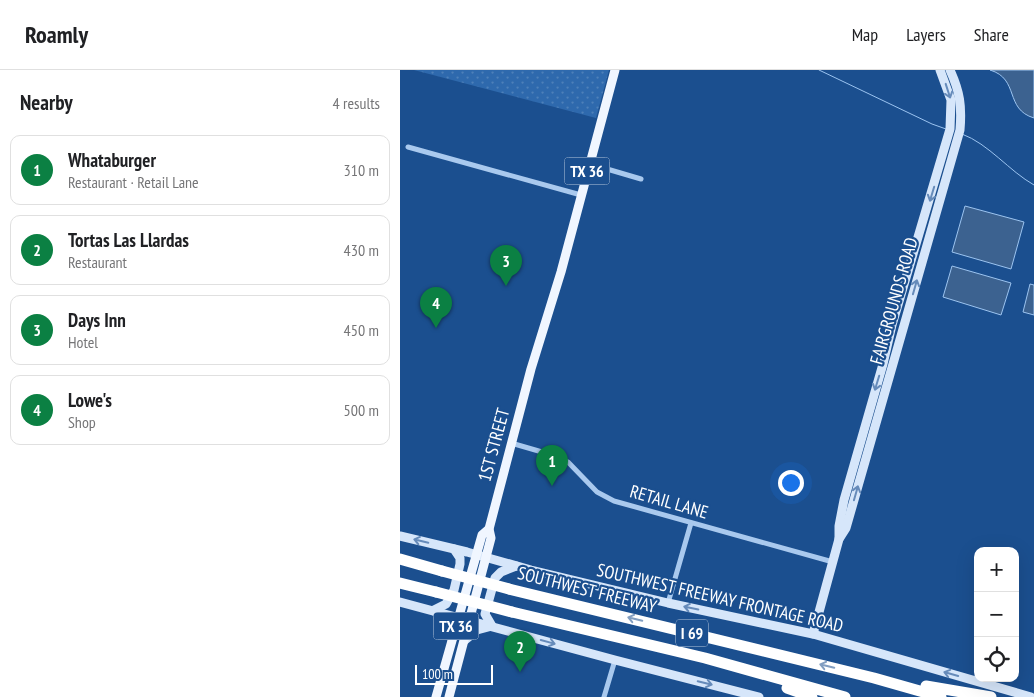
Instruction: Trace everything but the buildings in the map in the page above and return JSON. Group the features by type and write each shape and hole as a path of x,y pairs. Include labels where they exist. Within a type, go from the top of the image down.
{"highway":[{"name":"SOUTHWEST FREEWAY","path":"400,559 509,589 874,678 941,697"},
{"name":"I 69","path":"400,583 705,658 845,697"},
{"path":"705,658 812,697"},
{"path":"874,678 991,697"}],"main road":[{"name":"TX 36","path":"581,195 615,70"},
{"name":"FAIRGROUNDS ROAD","path":"813,634 839,539 846,528 950,148 951,100 940,70"},
{"name":"FAIRGROUNDS ROAD","path":"950,70 960,98 961,114 960,130 950,148"},
{"name":"1ST STREET","path":"449,697 491,538 489,529 511,443 581,195"},
{"name":"1ST STREET","path":"436,697 482,535 489,529"},
{"name":"SOUTHWEST FREEWAY FRONTAGE ROAD","path":"400,536 668,603 813,634 1031,697"},
{"path":"434,610 446,604 454,590 460,564 460,558 454,549"},
{"path":"492,626 487,618 486,609 495,578 501,572 516,566"},
{"path":"400,602 759,697"},
{"path":"434,610 446,625 452,639"},
{"path":"465,640 477,630 492,626"}],"street":[{"path":"408,147 581,195"},
{"path":"589,164 641,179"},
{"name":"RETAIL LANE","path":"511,443 549,454 568,462 589,486 604,496 691,523 833,562"},
{"path":"668,603 691,523"},
{"path":"604,697 615,660"}],"shaded area":[{"path":"414,70 609,70 596,118"},
{"path":"990,70 1034,70 1034,118 1025,114 1019,108 1005,80 999,74"},
{"path":"965,206 1024,222 1011,269 952,252"},
{"path":"952,266 1011,283 1001,315 943,297"},
{"path":"1030,284 1034,285 1034,315 1023,312"}],"waterway":[{"path":"819,70 946,129"},
{"path":"962,134 981,144 1016,173 1034,185"}],"place":[{"name":"Days Inn","path":"506,286"},
{"name":"Lowe's","path":"436,328"},
{"name":"Whataburger","path":"552,486"},
{"name":"Tortas Las Llardas","path":"520,672"}]}
